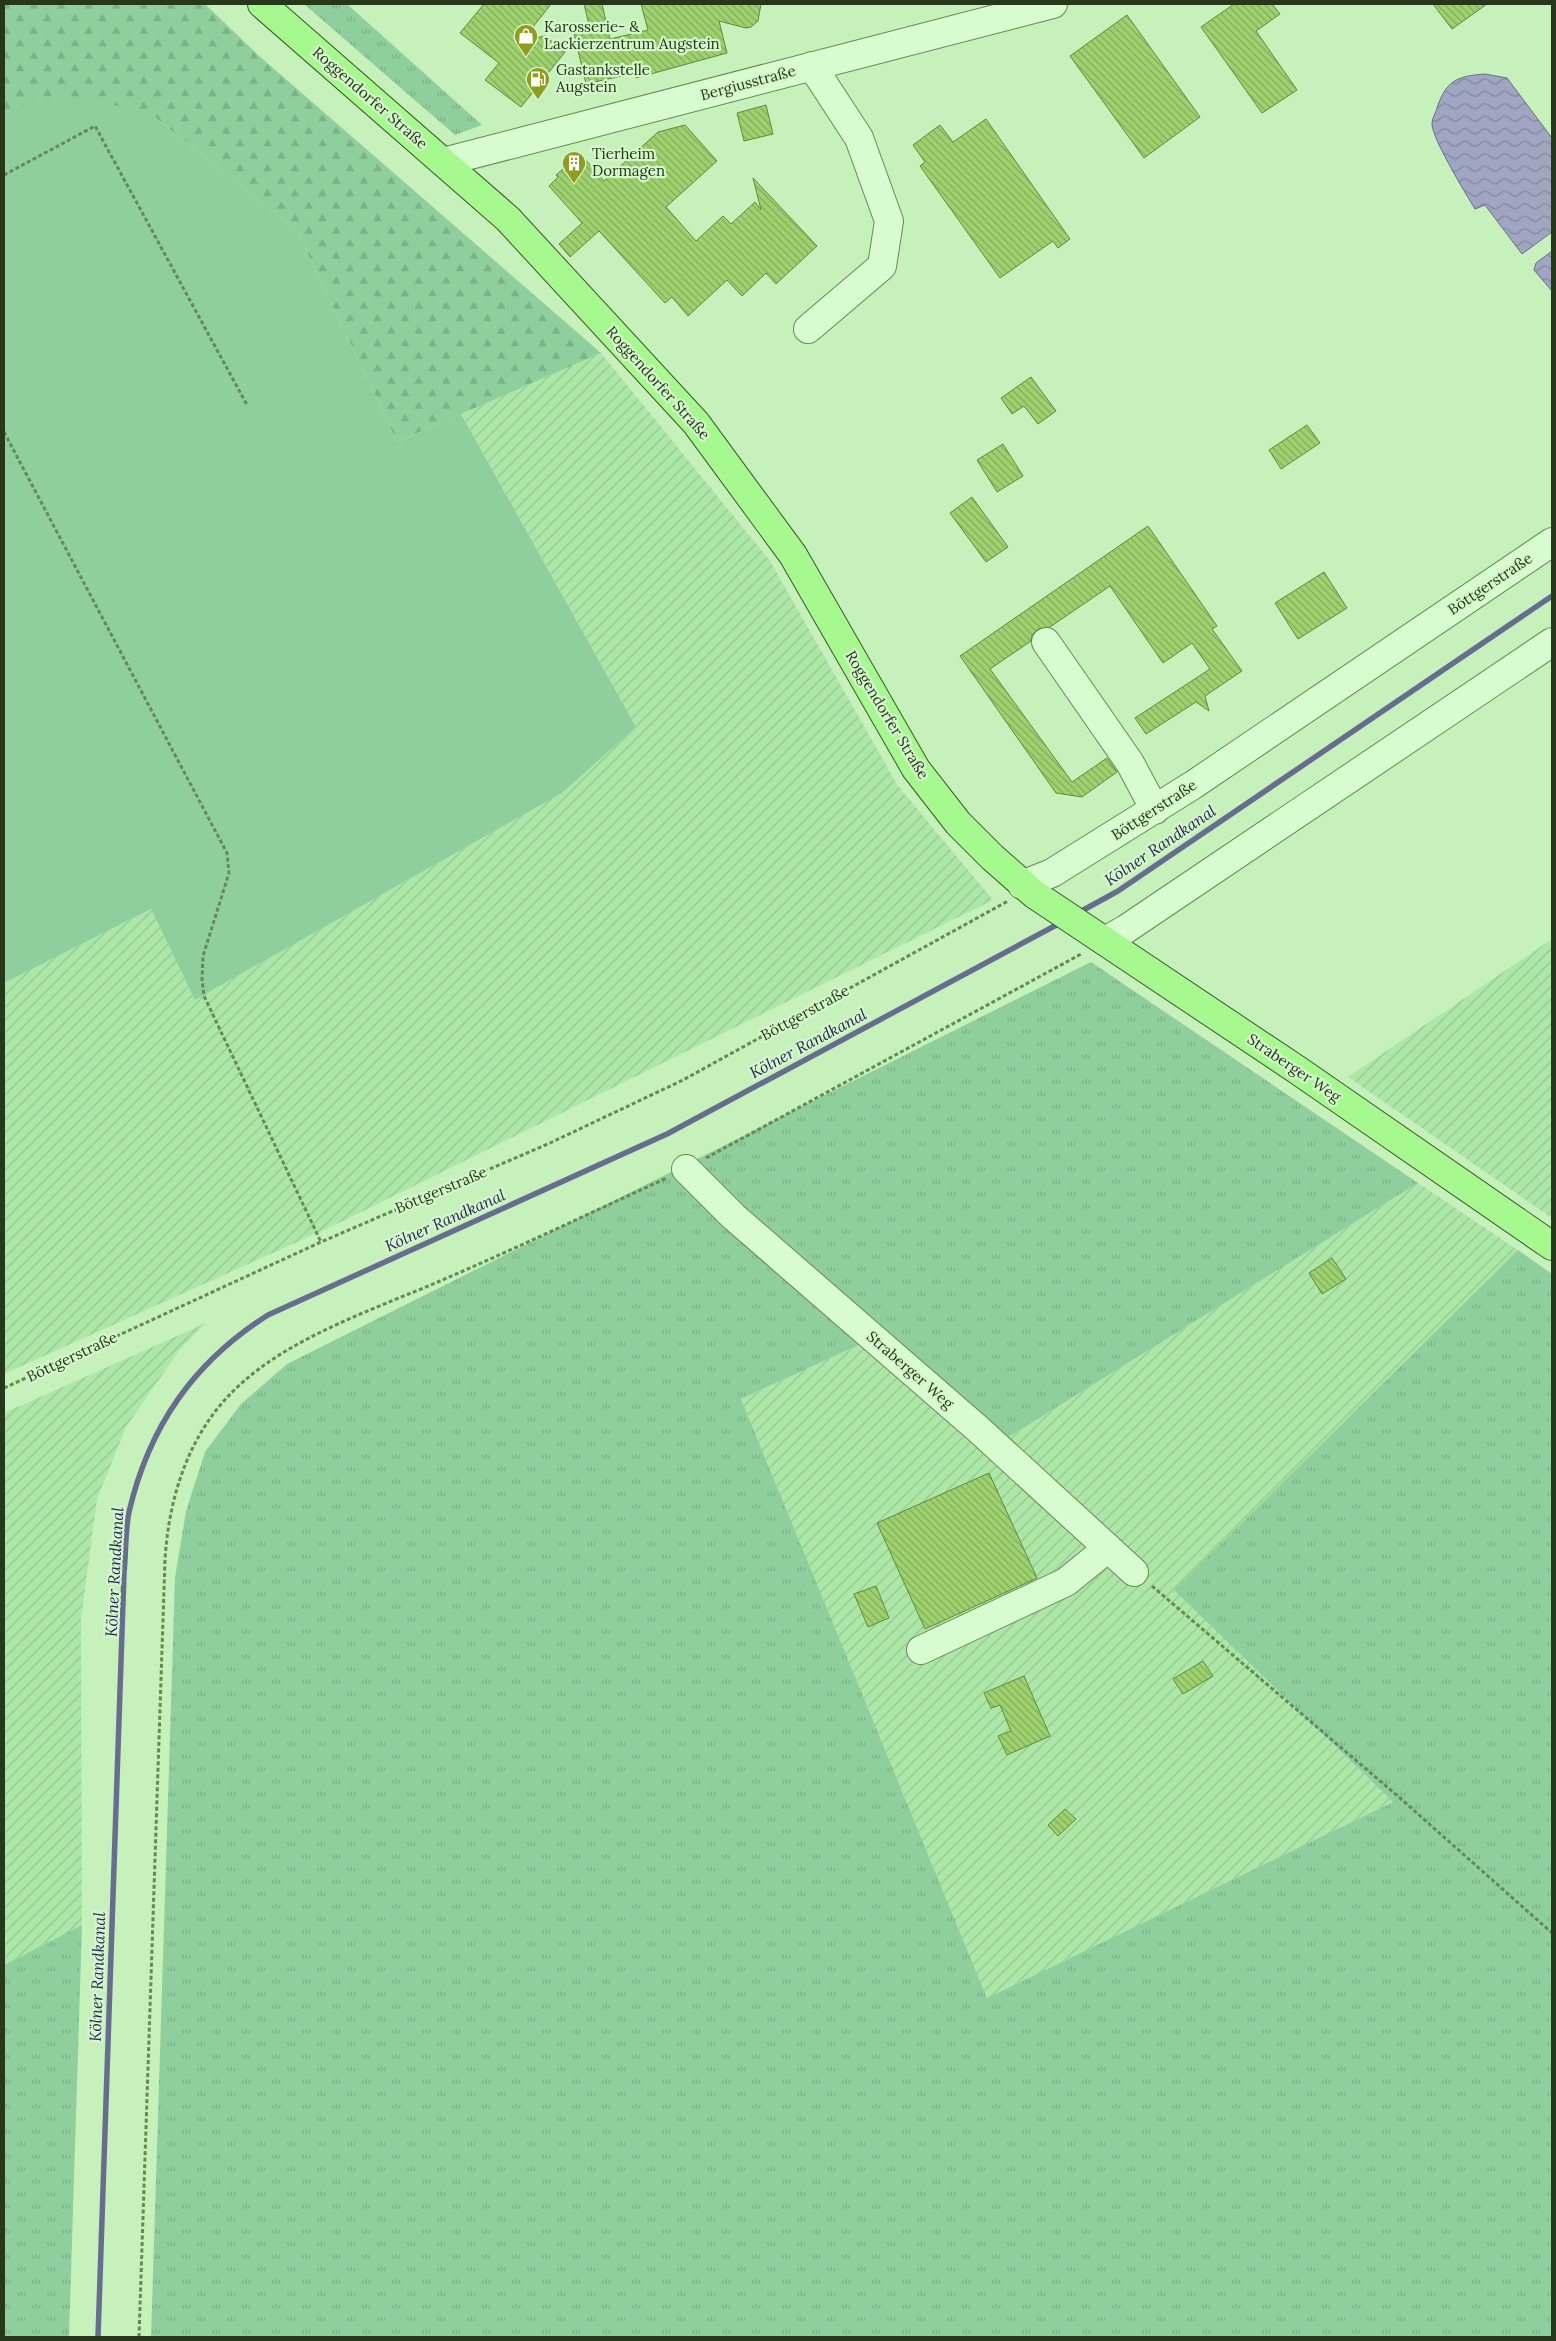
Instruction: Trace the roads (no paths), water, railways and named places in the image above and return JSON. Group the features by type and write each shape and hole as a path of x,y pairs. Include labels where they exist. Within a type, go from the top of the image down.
{"main road":[{"name":"Roggendorfer Straße","path":"262,4 508,218 696,423 793,555 916,769 958,823 1028,889"},
{"name":"Straberger Weg","path":"1028,889 1296,1069 1552,1246"}],"street":[{"name":"Bergiusstraße","path":"443,162 1053,4"},
{"path":"808,329 882,266 889,221 859,138 812,66"},
{"name":"Böttgerstraße","path":"1028,889 1155,810 1552,542"},
{"path":"1046,642 1130,763 1155,810"},
{"path":"1101,938 1135,924 1552,642"},
{"name":"Straberger Weg","path":"686,1169 734,1217 978,1430 1134,1572"},
{"path":"921,1650 1066,1582 1108,1548"}],"water":[{"path":"1485,74 1507,78 1552,138 1552,232 1522,254 1485,205 1475,209 1450,166 1433,130 1433,119 1444,91 1449,85 1460,78"},
{"path":"1552,251 1552,291 1534,270 1536,263"}],"waterway":[{"name":"Kölner Randkanal","path":"1076,914 1118,891 1552,596"},
{"name":"Kölner Randkanal","path":"98,2337 127,1527 129,1512 138,1481 149,1452 162,1424 178,1399 197,1375 218,1354 242,1333 268,1315 667,1134 1062,922"}],"place":[{"name":"Karosserie- & Lackierzentrum Augstein","path":"526,57"},
{"name":"Gastankstelle Augstein","path":"538,100"},
{"name":"Tierheim Dormagen","path":"574,184"}]}
